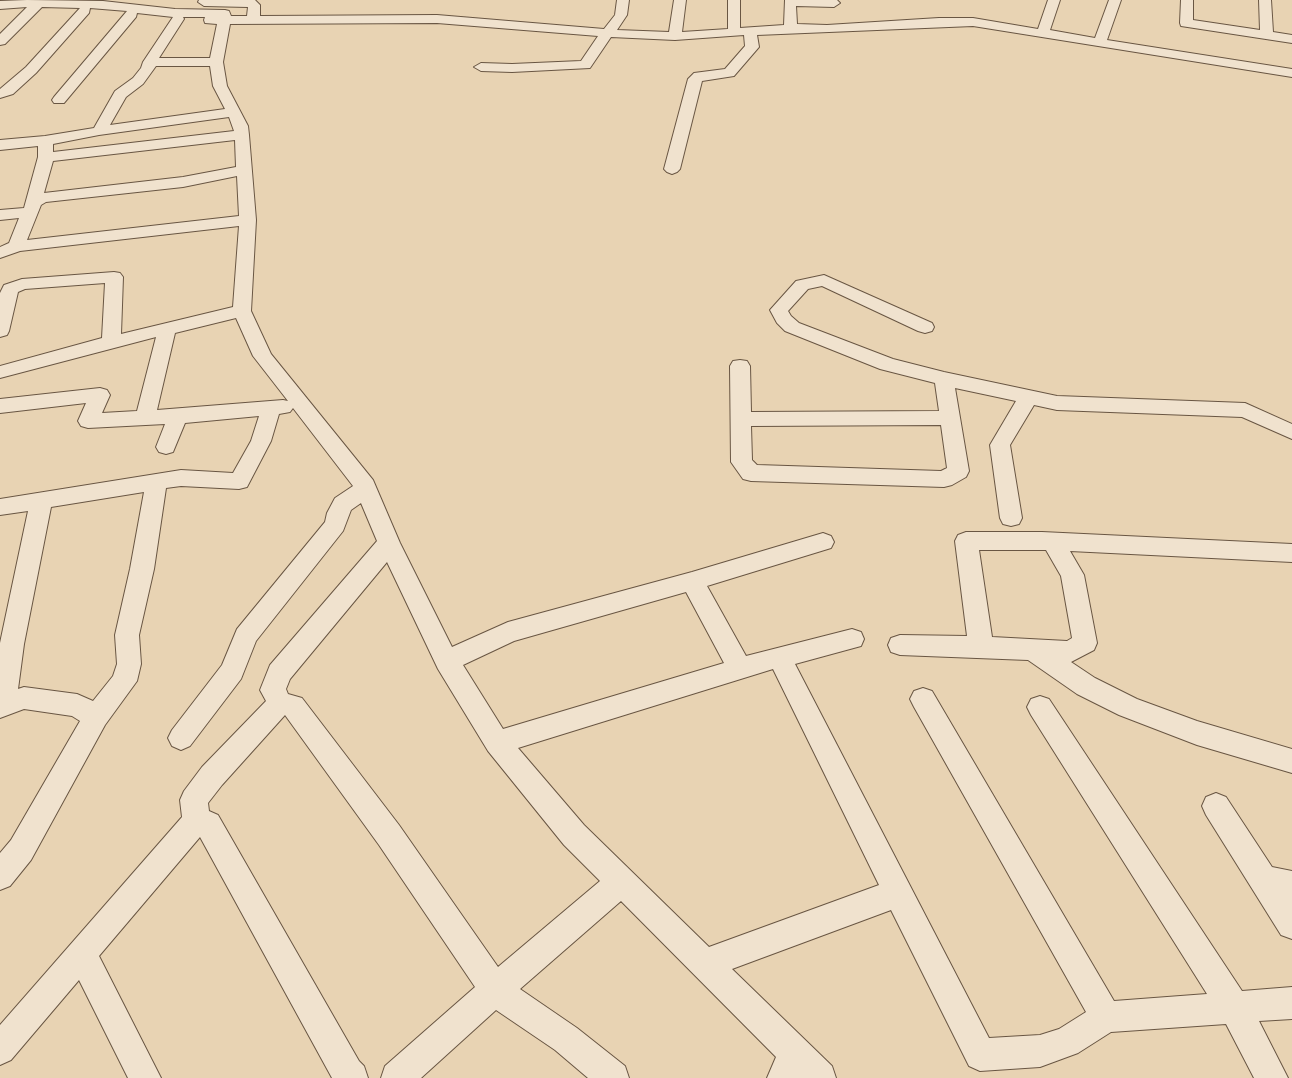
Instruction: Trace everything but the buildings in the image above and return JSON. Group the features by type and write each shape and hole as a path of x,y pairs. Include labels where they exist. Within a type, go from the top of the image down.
{"street":[{"path":"481,67 512,68 585,65 607,33 618,22 623,0"},
{"path":"676,36 676,17 680,0"},
{"path":"734,0 734,33"},
{"path":"1043,33 1054,0"},
{"path":"1100,42 1115,0"},
{"path":"1180,55 1186,22 1187,0"},
{"path":"1265,0 1267,35"},
{"path":"99,131 120,94 138,80 148,69 173,15 170,7 176,2 248,3 254,5 253,20"},
{"path":"792,28 790,2 834,3"},
{"path":"0,5 110,5 173,15"},
{"path":"29,5 85,10 110,5 132,14 253,20 332,19 386,14 436,14 607,33 676,36 792,28 827,29 939,22 973,22 1292,73"},
{"path":"0,41 29,5"},
{"path":"281,20 285,5"},
{"path":"332,19 334,6"},
{"path":"0,94 8,91 31,70 85,10"},
{"path":"59,100 132,14"},
{"path":"224,18 216,62 220,86 241,126 248,220 242,311 262,356 366,488 389,543 447,660 497,744 574,835 704,964 789,1066 820,1078"},
{"path":"1186,22 1292,39"},
{"path":"672,169 695,79 699,76 729,73 752,47 750,32"},
{"path":"150,62 216,62"},
{"path":"0,145 45,141 99,131 234,112"},
{"path":"46,157 242,135"},
{"path":"6,254 32,207 46,157 45,141"},
{"path":"0,215 32,207 43,198 183,182 244,170"},
{"path":"6,254 248,220"},
{"path":"1,326 5,286 114,277 111,342"},
{"path":"925,326 824,280 802,285 779,310 783,319 792,326 886,364 944,379 1057,403 1245,410 1292,432"},
{"path":"0,372 111,342 242,311"},
{"path":"145,418 168,329"},
{"path":"740,366 742,462 751,473 944,479 958,471 944,379"},
{"path":"0,406 100,395 88,422 271,409 301,405"},
{"path":"1010,518 1000,445 1028,397"},
{"path":"0,507 181,478 239,481 261,441 271,409"},
{"path":"166,447 178,416"},
{"path":"741,419 950,418"},
{"path":"0,876 21,850 96,717 124,681 129,664 127,635 142,569 156,482"},
{"path":"181,738 232,671 246,636 335,525 343,504 366,488"},
{"path":"41,500 1,706 24,698 77,705 96,717"},
{"path":"981,647 966,541 1053,542 1292,554"},
{"path":"447,660 508,632 692,581 822,542"},
{"path":"900,645 1070,652 1085,643 1072,574 1053,542"},
{"path":"389,543 279,672 273,690 280,703 293,706 389,835 495,990 566,1039 613,1078"},
{"path":"692,581 740,669"},
{"path":"497,744 778,657 852,639"},
{"path":"1032,650 1086,686 1128,707 1197,733 1292,761"},
{"path":"778,657 980,1055 1040,1051 1067,1042 1106,1017 1292,1003"},
{"path":"923,699 1106,1017"},
{"path":"0,1049 196,821 194,800 212,776 280,703"},
{"path":"1040,707 1234,1007 1272,1078"},
{"path":"1216,806 1292,924"},
{"path":"196,821 208,824 347,1073 352,1078"},
{"path":"1263,878 1292,886"},
{"path":"397,1078 495,990 622,881"},
{"path":"704,964 898,893"},
{"path":"82,954 145,1078"}]}
